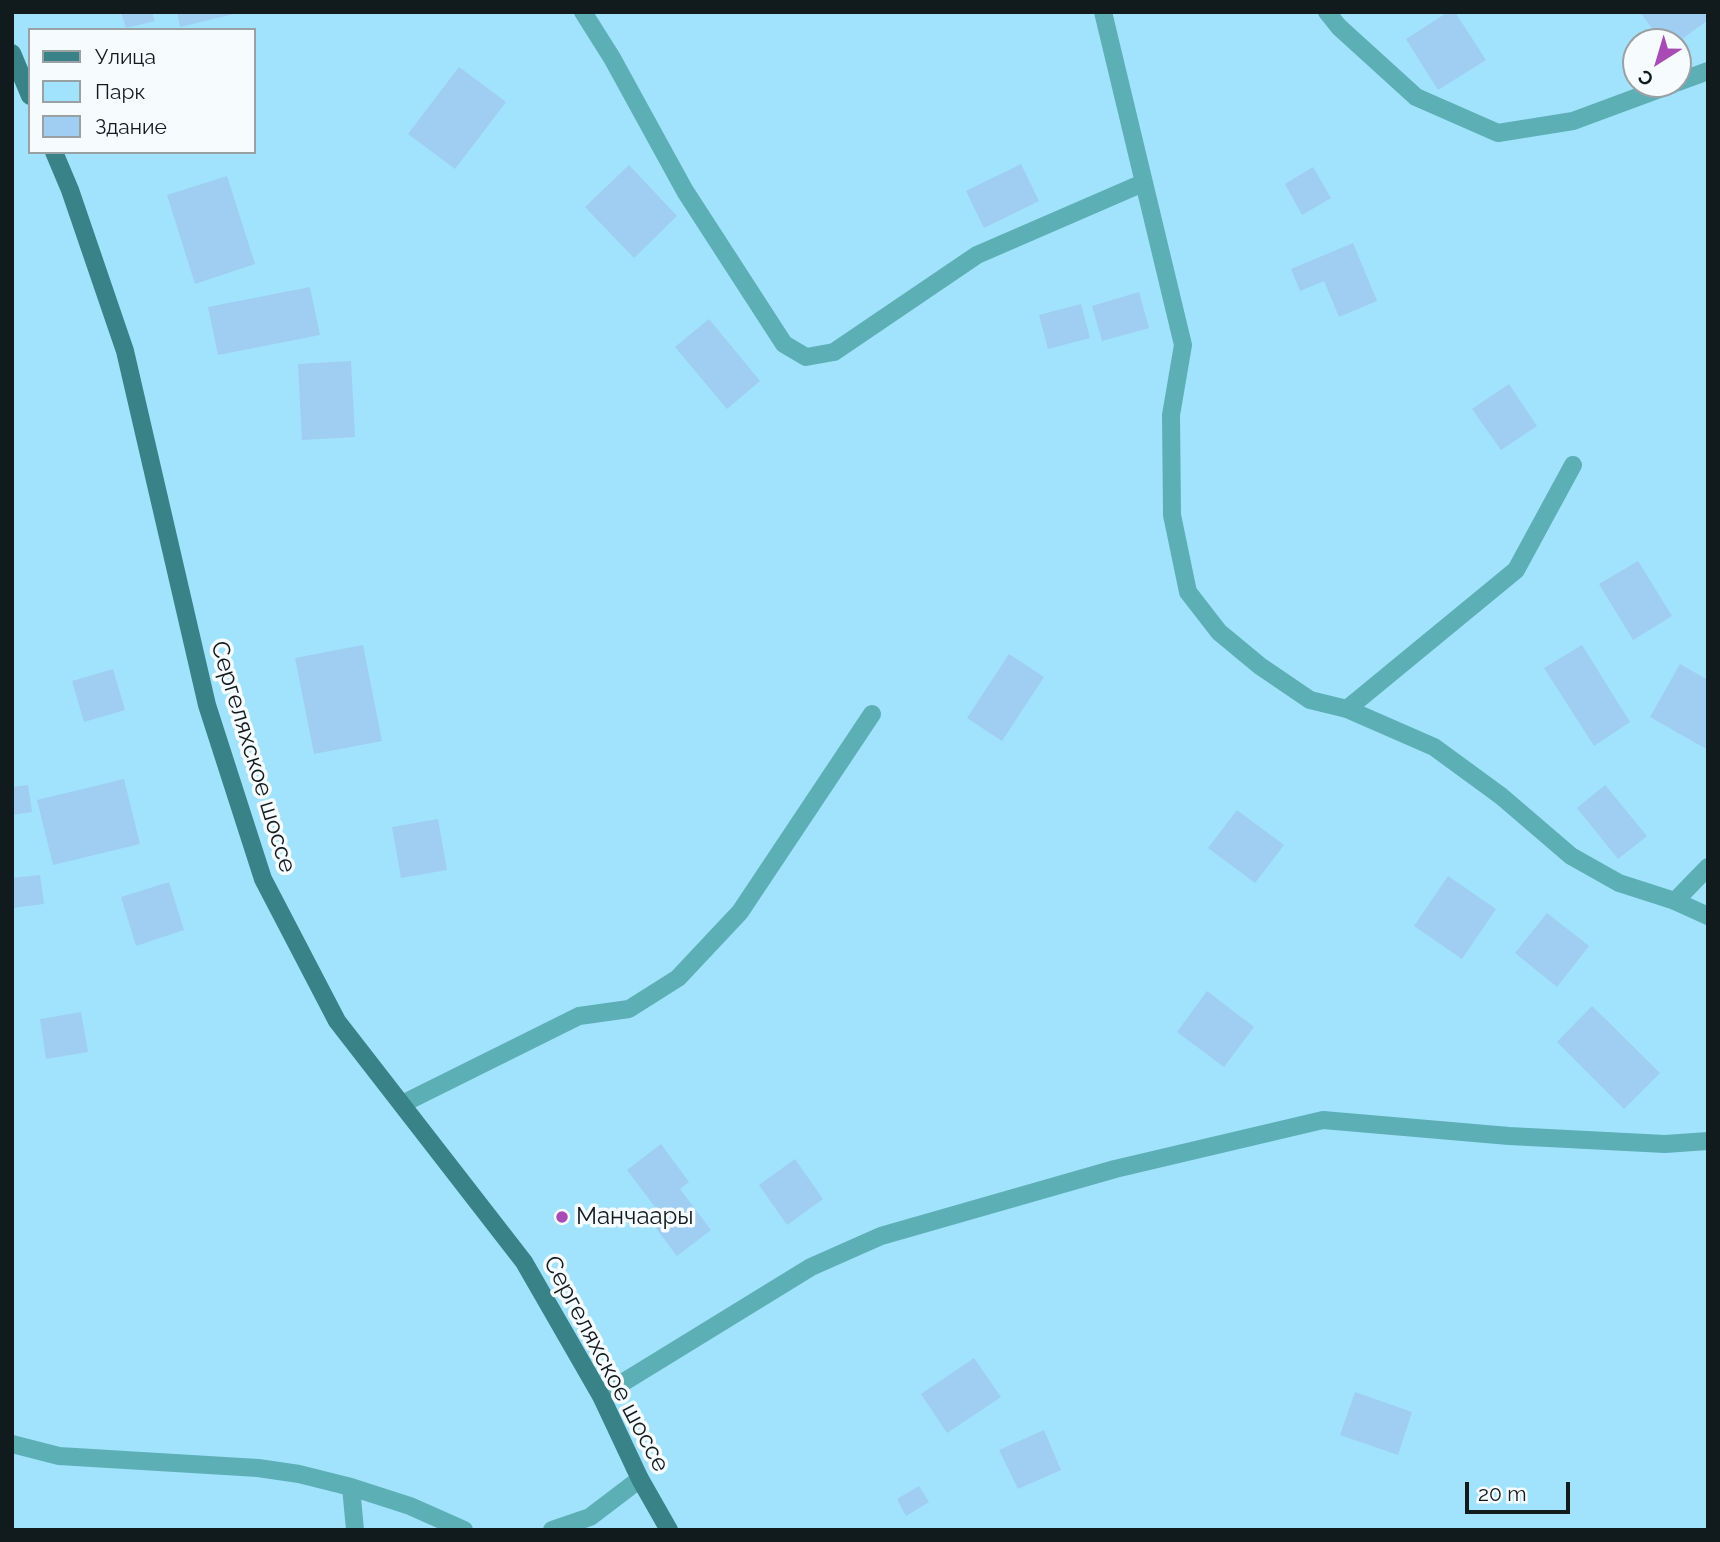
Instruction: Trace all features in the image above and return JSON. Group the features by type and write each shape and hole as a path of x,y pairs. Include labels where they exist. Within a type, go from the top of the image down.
{"main road":[{"path":"12,53 28,91"},
{"name":"Сергеляхское шоссе","path":"55,154 70,190 125,351 207,705 263,879 337,1021 524,1262 601,1396 640,1479 669,1530"}],"street":[{"path":"583,12 612,58 692,202 784,344 806,357 834,352 977,255 1143,183"},
{"path":"1103,12 1183,345 1171,415 1172,514 1188,592 1219,632 1259,666 1310,700 1348,709 1434,747 1501,796 1571,856 1619,883 1675,901 1708,916"},
{"path":"1328,12 1339,27 1416,97 1498,133 1573,121 1635,98"},
{"path":"1348,709 1516,570 1573,465"},
{"path":"402,1104 579,1016 629,1009 678,978 740,912 872,714"},
{"path":"1675,901 1708,867"},
{"path":"601,1396 811,1267 881,1236 1115,1169 1323,1120 1509,1136 1665,1144 1708,1141"},
{"path":"12,1444 59,1456 258,1468 299,1474 351,1486 410,1506 464,1530"},
{"path":"552,1530 590,1517 640,1479"},
{"path":"351,1486 355,1530"}],"green space":[{"path":"12,12 1708,12 1708,1530 12,1530"}],"building":[{"path":"121,12 152,12 155,21 126,28"},
{"path":"177,12 238,12 238,13 180,27"},
{"path":"1448,12 1455,12 1486,60 1438,90 1406,39"},
{"path":"1640,12 1704,12 1708,20 1692,32 1692,28 1652,28"},
{"path":"459,67 506,102 455,169 408,134"},
{"path":"1021,164 1039,201 984,228 966,191"},
{"path":"629,165 677,216 634,258 585,207"},
{"path":"1313,167 1331,198 1302,215 1285,184"},
{"path":"227,176 255,264 195,284 167,195"},
{"path":"1353,243 1377,301 1339,317 1324,281 1300,291 1291,269"},
{"path":"310,287 320,335 218,355 208,307"},
{"path":"1139,292 1149,328 1102,341 1092,306"},
{"path":"1081,304 1090,338 1048,349 1039,315"},
{"path":"709,319 760,381 727,409 675,347"},
{"path":"351,361 355,437 302,440 298,364"},
{"path":"1509,384 1537,426 1501,450 1472,409"},
{"path":"1638,561 1672,616 1633,640 1599,584"},
{"path":"363,645 382,741 314,754 295,658"},
{"path":"1582,645 1630,722 1594,746 1544,668"},
{"path":"1009,654 1044,677 1002,741 967,718"},
{"path":"1680,664 1708,680 1708,750 1650,717"},
{"path":"113,669 125,710 84,722 72,681"},
{"path":"124,779 140,844 53,865 37,800"},
{"path":"28,785 32,812 12,815 12,787"},
{"path":"1605,785 1647,836 1618,859 1577,808"},
{"path":"1237,810 1284,845 1255,883 1208,848"},
{"path":"438,819 447,870 401,878 392,827"},
{"path":"40,875 44,904 12,908 12,878"},
{"path":"1448,876 1496,909 1462,959 1414,926"},
{"path":"169,882 184,930 136,946 121,897"},
{"path":"1547,913 1589,946 1557,987 1515,953"},
{"path":"1207,991 1254,1027 1224,1067 1177,1032"},
{"path":"1592,1006 1660,1073 1624,1109 1557,1042"},
{"path":"81,1012 88,1052 46,1059 40,1019"},
{"path":"661,1144 689,1182 680,1189 711,1230 677,1256 645,1214 655,1207 627,1170"},
{"path":"795,1159 823,1199 787,1225 759,1185"},
{"path":"974,1358 1001,1397 947,1433 921,1394"},
{"path":"1355,1392 1412,1412 1398,1455 1340,1435"},
{"path":"1044,1430 1061,1470 1018,1489 999,1450"},
{"path":"919,1486 929,1502 906,1516 897,1499"}],"place":[{"name":"Манчаары","path":"562,1217"}]}
